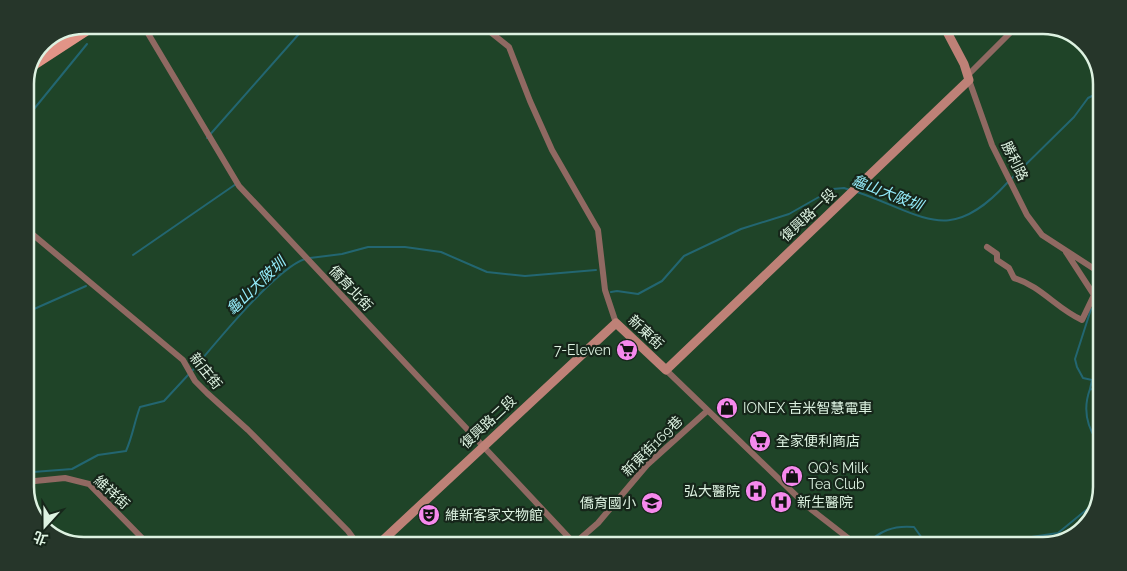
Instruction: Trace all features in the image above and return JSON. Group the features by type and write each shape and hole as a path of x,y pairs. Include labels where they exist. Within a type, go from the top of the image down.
{"main road":[{"path":"39,61 81,34"}],"street":[{"name":"僑育北街","path":"148,34 239,186 569,537"},
{"name":"新東街","path":"493,34 509,47 552,150 598,230 605,290 616,323 808,507 847,537"},
{"name":"勝利路","path":"948,34 968,78 992,145 1027,214 1042,236 1093,268"},
{"path":"968,78 1009,34"},
{"name":"復興路一段","path":"666,370 968,78"},
{"name":"新庄街","path":"34,236 183,360 207,394 248,430 352,537"},
{"path":"987,246 997,254 997,260 1009,268 1014,278 1027,282 1060,305 1069,314 1082,320 1093,298"},
{"path":"1064,250 1093,294"},
{"name":"復興路二段","path":"386,537 616,323"},
{"name":"新東街169巷","path":"582,537 598,523 647,466 707,411"},
{"name":"維祥街","path":"34,481 65,478 88,484 142,537"}],"waterway":[{"path":"207,138 299,34"},
{"path":"34,109 87,44"},
{"name":"龜山大陂圳","path":"1011,179 1074,117 1088,98 1093,96"},
{"name":"龜山大陂圳","path":"857,192 919,216 936,220 952,220 969,214 987,202 1008,182"},
{"path":"133,255 236,184"},
{"name":"龜山大陂圳","path":"611,292 638,294 662,281 684,256 741,229 789,214 833,189 844,188 850,190"},
{"name":"龜山大陂圳","path":"310,258 342,254 368,247 405,247 441,252 487,272 525,276 596,270"},
{"name":"龜山大陂圳","path":"192,371 262,292 293,265 305,259"},
{"path":"34,309 86,286"},
{"name":"龜山大陂圳","path":"1090,389 1092,380 1083,378 1075,359 1091,309"},
{"name":"龜山大陂圳","path":"34,472 72,469 98,455 126,451 140,407 164,401 189,374"},
{"path":"1093,389 1090,389 1086,410 1088,423 1093,434"},
{"path":"1031,537 1058,533 1088,508"},
{"path":"875,537 887,530 900,527 914,527 921,537"}],"place":[{"name":"7-Eleven","path":"627,350"},
{"name":"IONEX 吉米智慧電車","path":"727,408"},
{"name":"全家便利商店","path":"760,441"},
{"name":"QQ's Milk Tea Club","path":"792,476"},
{"name":"弘大醫院","path":"756,491"},
{"name":"新生醫院","path":"781,502"},
{"name":"僑育國小","path":"652,503"},
{"name":"維新客家文物館","path":"429,515"}]}
